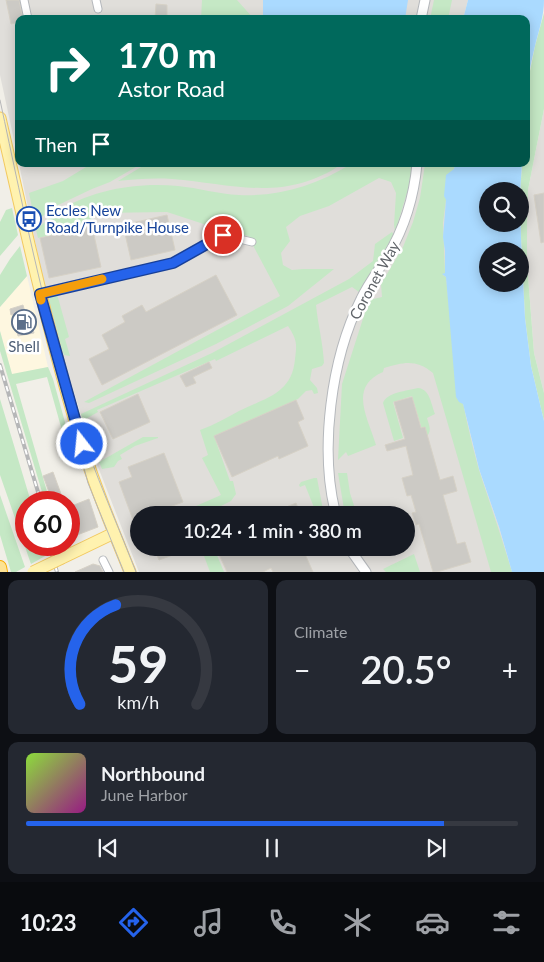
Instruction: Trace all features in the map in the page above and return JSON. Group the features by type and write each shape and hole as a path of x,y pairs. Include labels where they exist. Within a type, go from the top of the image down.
{"highway":[{"path":"0,567 2,572"}],"main road":[{"path":"0,118 40,294 82,444 95,484 130,572"},
{"path":"33,572 114,533"}],"street":[{"path":"24,0 27,15"},
{"path":"96,0 98,9"},
{"path":"422,15 425,0"},
{"name":"Coronet Way","path":"334,506 329,473 331,402 336,374 349,325 356,308 399,234 412,195 417,167"},
{"path":"40,294 173,263 223,235 252,242"},
{"path":"355,556 366,572"},
{"path":"103,560 109,572"}],"shaded area":[{"path":"0,0 468,0 464,15 15,15 15,144 0,75"},
{"path":"544,109 544,393 534,353 529,289 529,242 527,242 527,232 529,232 529,185"},
{"path":"20,167 455,167 463,404 479,469 512,572 139,572 133,556 415,556 415,506 130,506 130,549 93,454 51,318"},
{"path":"27,276 48,367 12,375 0,331 0,307"}],"green space":[{"path":"202,0 237,0 250,15 201,15"},
{"path":"434,0 452,0 449,15 431,15"},
{"path":"544,13 544,109 529,185 529,182 521,182 522,167 530,167 530,71"},
{"path":"86,167 136,167 110,182 56,206 35,222 29,193 63,181"},
{"path":"141,167 337,167 321,176 300,184 279,187 238,187 165,179 118,181"},
{"path":"345,167 412,167 410,183 395,232 396,193 391,182 379,178 329,206 300,216 286,227 290,241 281,253 283,265 292,270 334,269 288,306 216,344 89,403 84,402 280,296 248,236 225,231 167,212 100,213 78,229 38,238 36,230 54,214 68,206 82,199 113,190 146,185 162,185 231,194 269,194 311,184"},
{"path":"425,167 454,167 446,200 443,223 445,273 443,275 446,277 454,350 467,422 479,470 512,572 491,572 433,373 421,365 410,363 398,364 384,368 383,372 372,378 366,386 363,404 376,445 348,456 346,452 338,460 342,384 369,300 382,297 381,284 403,247 420,198"},
{"path":"12,208 18,235 0,256 0,222 6,210"},
{"path":"392,232 394,235 359,292 352,287 316,305 324,363 322,366 312,369 310,380 317,388 318,393 314,394 312,390 306,391 298,399 214,436 230,481 233,481 236,494 231,501 221,506 196,506 221,495 202,458 208,455 200,430 276,393 289,380 293,371 296,345 295,338 288,326 216,361 215,359 97,410 98,412 84,420 95,444 97,443 99,447 91,446 81,414 212,353 349,279 373,261 375,244"},
{"path":"521,232 527,232 527,242 521,242"},
{"path":"20,246 27,276 0,307 0,275"},
{"path":"529,289 534,353 544,393 544,421 531,366 524,292 529,292"},
{"path":"57,294 69,337 65,339 70,356 64,355 62,350 49,300 50,297"},
{"path":"0,331 12,374 48,367 53,379 75,458 70,459 47,377 16,384 47,491 42,491 0,351"},
{"path":"418,388 428,394 435,414 427,418 430,427 429,434 425,439 412,396 393,402 403,438 394,441 383,403 385,399 393,394"},
{"path":"0,399 28,491 15,491 15,518 0,475"},
{"path":"143,437 158,438 135,446 120,455 122,459 114,467 102,469 99,462"},
{"path":"338,473 347,473 354,506 344,506"},
{"path":"317,478 322,506 313,506 305,485 300,487 301,482"},
{"path":"0,495 15,538 15,556 21,556 25,567 16,572 11,572 0,535"},
{"path":"28,556 45,556 31,564"},
{"path":"204,556 217,556 224,572 210,572"},
{"path":"410,556 415,556 420,572 386,572 383,569"}],"water":[{"path":"263,0 408,0 406,15 263,15"},
{"path":"468,0 544,0 530,68 530,15 464,15"},
{"path":"454,167 522,167 521,182 479,182 479,232 521,232 521,242 479,242 479,292 524,292 531,366 544,421 544,572 512,572 479,469 463,404 456,397 446,277 442,274 445,273 443,237 446,200 444,196 446,175"}],"building":[{"path":"6,0 19,0 22,15 15,15 15,23 11,24"},
{"path":"156,4 167,5 167,15 155,15"},
{"path":"544,193 544,242 541,243 534,195"},
{"path":"167,215 175,250 131,260 123,225"},
{"path":"92,226 101,267 49,278 40,238"},
{"path":"216,275 237,315 102,385 89,359 109,349 102,335 125,322 122,316 142,305 146,312"},
{"path":"23,305 28,323 31,322 34,333 18,336 10,309"},
{"path":"209,362 212,368 193,377 196,383 186,387 180,376"},
{"path":"138,394 150,422 113,439 100,412"},
{"path":"412,397 421,428 425,427 440,480 453,476 457,491 443,495 457,544 465,542 471,562 433,572 419,524 416,525 415,522 415,506 411,495 407,496 402,478 413,475 406,446 387,451 385,445 405,439 394,402"},
{"path":"296,400 304,419 298,422 308,446 279,459 278,456 232,477 214,436"},
{"path":"164,453 183,502 172,506 130,506 130,512 119,482 132,477 128,467"},
{"path":"53,472 60,491 49,491 43,476"},
{"path":"89,499 98,527 80,534 80,503"},
{"path":"157,556 170,556 159,560"},
{"path":"220,556 306,556 313,572 273,572 271,568 263,572 227,572"},
{"path":"93,564 100,566 103,572 75,572"}],"tram line":[{"path":"0,100 49,320 73,406 87,449 136,572"},
{"path":"69,412 88,483 124,572"}],"railway":[{"path":"0,365 38,491"},
{"path":"52,556 57,572"}],"slow traffic":[{"path":"41,300 40,294 102,279"}],"place":[{"name":"Eccles New Road/Turnpike House","path":"29,219"},
{"name":"Shell","path":"24,322"}],"route":[{"path":"82,444 40,294 173,263 223,235"}]}
